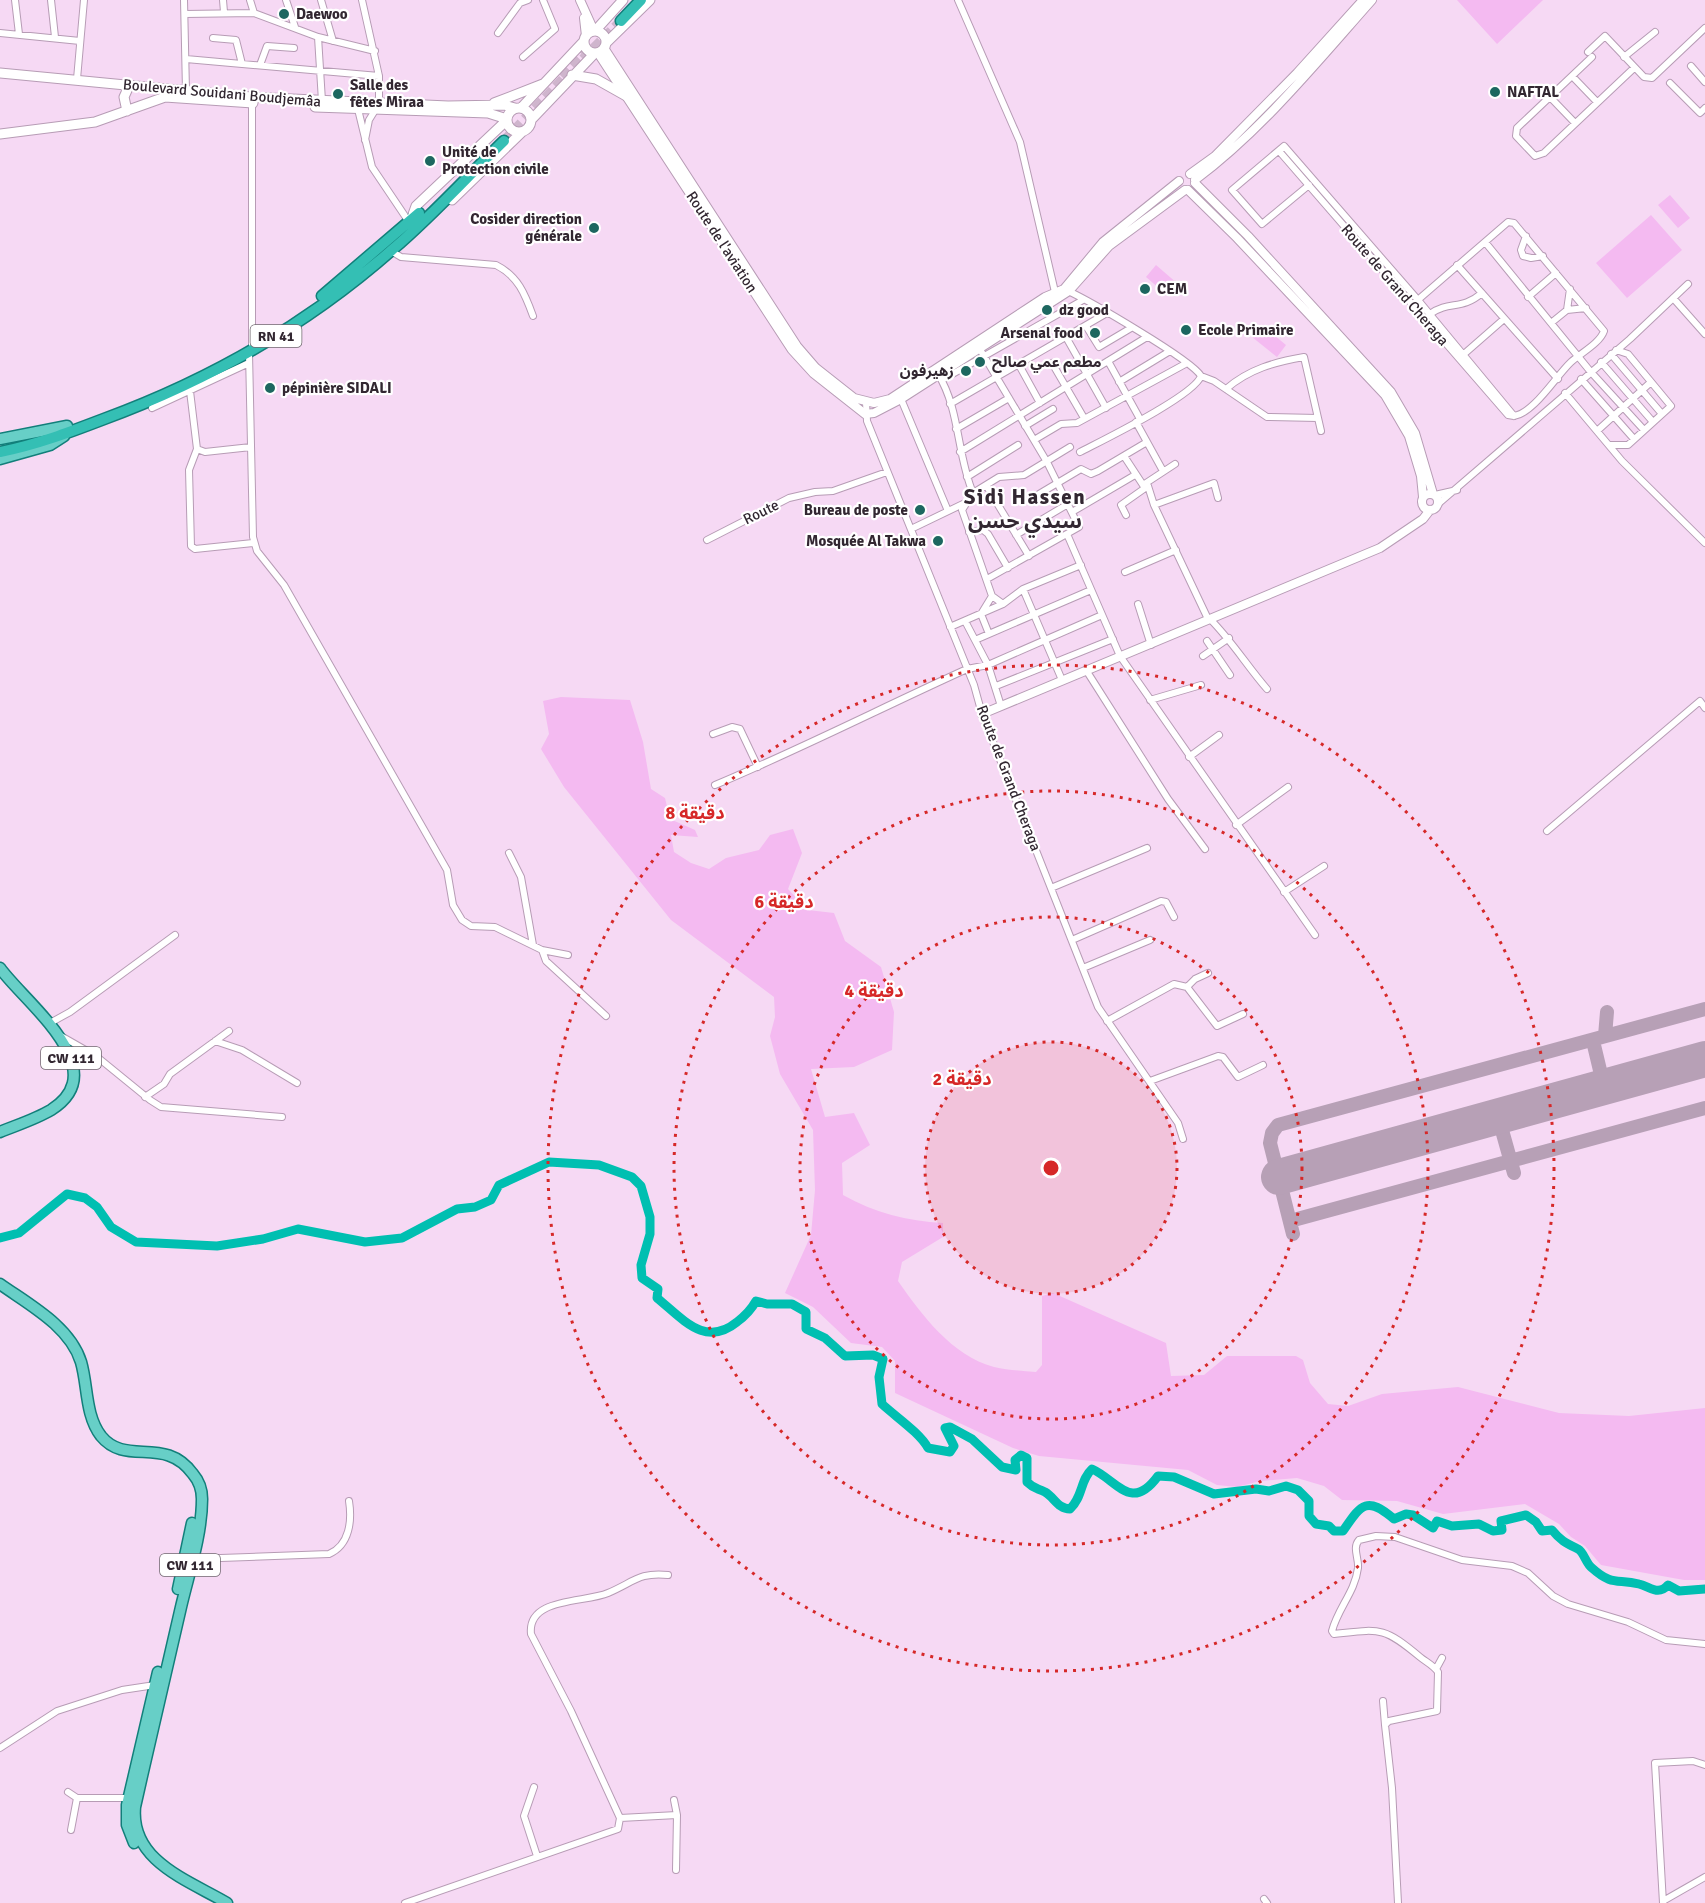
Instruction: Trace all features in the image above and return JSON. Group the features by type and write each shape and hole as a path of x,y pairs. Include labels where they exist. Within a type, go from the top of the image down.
{"highway":[{"path":"633,0 619,19 641,0"},
{"name":"RN 41","path":"250,353 412,223 500,136"},
{"name":"RN 41","path":"0,452 68,429 250,353 304,318 391,251 412,223"},
{"name":"RN 41","path":"0,445 68,429"}],"main road":[{"path":"500,136 506,120 548,82 623,0"},
{"path":"412,223 433,218 522,132 528,129 531,119 572,75 650,0"},
{"path":"590,35 586,48 601,49"},
{"path":"590,35 604,36 601,49"},
{"name":"Boulevard Souidani Boudjemâa","path":"0,73 77,79 186,92 322,101 357,107"},
{"path":"572,75 596,79 628,97"},
{"path":"500,136 487,109 548,82"},
{"path":"128,111 124,100 134,87 143,105"},
{"name":"Boulevard Souidani Boudjemâa","path":"0,134 84,124 168,97 357,107 518,108"},
{"path":"518,108 529,113 531,119"},
{"name":"Boulevard Souidani Boudjemâa","path":"487,109 506,120"},
{"path":"506,120 510,129 522,132"},
{"path":"0,439 68,429"},
{"path":"0,459 50,445 68,429"},
{"name":"CW 111","path":"0,968 18,992 58,1034 71,1057 72,1080 59,1104 0,1132"},
{"name":"CW 111","path":"0,979 60,1045 67,1068 64,1085 58,1095 41,1107 0,1127"},
{"path":"0,1284 49,1320 74,1346 83,1368 91,1414 100,1438"},
{"path":"0,1291 41,1319 68,1349 78,1370 88,1420 100,1438"},
{"name":"CW 111","path":"100,1438 122,1450 167,1453 185,1464 196,1477 201,1490 202,1505 192,1559 134,1819 141,1842 152,1857 226,1903"},
{"name":"CW 111","path":"100,1438 109,1449 123,1455 154,1456 173,1463 187,1475 194,1490 192,1519 128,1798 129,1832 141,1856 156,1869 213,1903"}],"street":[{"path":"15,0 19,34"},
{"path":"51,0 55,37"},
{"path":"77,79 84,0"},
{"path":"184,0 186,92"},
{"path":"223,0 224,12"},
{"path":"250,0 255,13"},
{"path":"286,0 295,27"},
{"path":"321,0 333,41"},
{"path":"362,0 379,76 377,107 368,123 365,140"},
{"path":"498,33 520,3 528,0"},
{"path":"523,57 555,29 543,0"},
{"path":"958,0 1020,142 1048,274 1063,291 1107,313 1170,351 1201,376 1226,389 1267,417 1318,418"},
{"path":"1190,183 1297,73 1363,0"},
{"path":"865,414 874,413 940,377 1063,291 1108,246 1222,159 1306,75 1372,0"},
{"path":"581,4 590,35"},
{"path":"185,14 255,13 318,37 375,51"},
{"path":"1634,68 1541,155 1535,156 1516,136 1515,131 1572,76 1605,36 1644,77 1652,78 1705,28"},
{"path":"1624,57 1655,32"},
{"path":"0,33 80,41"},
{"path":"318,37 322,101"},
{"path":"213,38 236,40 242,64"},
{"path":"260,65 268,45 294,48"},
{"path":"601,49 796,346 848,395 866,402 890,399 979,348 1063,291 1103,242 1179,181 1182,175 1248,236 1391,392 1415,433 1438,504"},
{"name":"Route de l'aviation","path":"601,49 628,97 792,350 813,373 865,414"},
{"path":"186,59 379,76"},
{"path":"1691,66 1705,82"},
{"path":"1572,76 1597,102"},
{"path":"1670,83 1700,113 1705,108"},
{"path":"1550,97 1575,123"},
{"path":"252,103 250,353 254,543 259,554 284,585 447,870 453,905 462,920 471,926 495,927 542,950 568,956"},
{"path":"357,107 372,167 412,223"},
{"path":"1309,185 1262,224 1232,190 1281,148 1415,302 1430,314 1514,416 1521,414 1604,333 1604,328 1526,236 1510,221 1415,302"},
{"name":"Route de Grand Cheraga","path":"1281,148 1309,185 1415,302 1507,414 1514,416"},
{"path":"1179,181 1190,183 1237,238 1385,395 1409,436 1421,476 1425,504"},
{"path":"1526,236 1521,250 1523,256 1531,258 1542,255"},
{"path":"1485,242 1590,371 1644,430"},
{"path":"391,251 402,257 496,266 508,271 518,281 533,316"},
{"path":"1457,265 1557,379"},
{"path":"1528,297 1556,273"},
{"path":"1425,504 1438,504 1457,490 1688,284"},
{"path":"1567,310 1570,289"},
{"path":"1430,314 1444,306 1464,305 1482,293"},
{"path":"1673,298 1705,334"},
{"path":"979,348 1043,325 1083,300"},
{"path":"1551,323 1567,310 1586,308"},
{"path":"950,404 1107,313"},
{"path":"1464,354 1504,319"},
{"path":"1086,326 1099,347 1131,328"},
{"path":"1066,337 1106,408"},
{"path":"960,452 1146,337"},
{"path":"979,348 1047,462 1080,527 987,579"},
{"path":"1119,382 1170,351"},
{"path":"1609,445 1626,445 1671,406 1628,354 1613,352"},
{"path":"1613,352 1662,414"},
{"path":"152,408 190,390 250,353"},
{"path":"1226,389 1240,376 1257,369 1304,357 1321,431"},
{"path":"1108,361 1147,442 1164,471"},
{"path":"1601,362 1653,422"},
{"path":"1052,363 1084,418"},
{"path":"1034,440 1061,424 1077,423 1187,363"},
{"path":"1019,365 1040,403"},
{"path":"1080,452 1138,421 1193,387 1201,376"},
{"path":"940,377 950,404 960,452 973,493"},
{"path":"1581,379 1634,439"},
{"path":"1597,431 1613,414 1651,382"},
{"path":"190,390 197,449 189,470 190,546 195,549 254,543"},
{"path":"1565,393 1609,445 1705,543"},
{"path":"956,429 1009,398"},
{"path":"901,399 948,511"},
{"name":"Route de Grand Cheraga","path":"866,402 865,414 887,472 967,669 982,714 1083,968 1107,1021 1178,1123 1183,1139"},
{"path":"1025,426 1053,409"},
{"path":"1039,494 1081,469 1091,474 1098,471 1147,442"},
{"path":"967,477 1018,445"},
{"path":"197,449 204,452 251,447"},
{"path":"1003,604 992,596 962,510 973,493 999,477 1024,475 1070,447"},
{"path":"1124,456 1143,485 1175,464"},
{"name":"Route","path":"707,540 789,498 815,492 833,491 887,472"},
{"path":"1072,512 1135,475"},
{"path":"1154,505 1214,483 1218,498"},
{"path":"986,485 1029,556"},
{"path":"1126,515 1121,506 1149,486 1154,505 1209,619 1229,638 1247,667 1267,689"},
{"path":"982,714 1380,549 1413,526 1425,504 1434,494 1457,490"},
{"path":"911,529 967,502"},
{"path":"1016,535 1068,504"},
{"path":"969,532 983,530 988,534 1008,568"},
{"path":"1067,534 1120,656 1315,935"},
{"path":"1125,572 1176,550"},
{"path":"950,627 1003,604 1023,589 1081,565"},
{"path":"1023,589 1062,680"},
{"path":"975,640 1091,590"},
{"path":"981,614 992,596"},
{"path":"1138,604 1151,645"},
{"path":"981,614 989,634"},
{"path":"715,784 758,767 967,669 988,665 1102,615"},
{"path":"965,621 988,665 1001,706"},
{"path":"1203,656 1229,638"},
{"path":"996,686 1113,639"},
{"path":"1207,641 1230,675"},
{"path":"1086,670 1168,799 1205,849"},
{"path":"1150,700 1201,685"},
{"path":"1547,831 1700,701 1705,708"},
{"path":"713,734 732,726 740,729 758,767"},
{"path":"1189,757 1219,735"},
{"path":"1236,825 1288,787"},
{"path":"1051,888 1146,848"},
{"path":"509,853 521,877 533,945"},
{"path":"1284,892 1324,866"},
{"path":"1072,940 1161,901 1166,902 1174,917"},
{"path":"50,1023 70,1012 175,935"},
{"path":"1083,968 1150,940"},
{"path":"542,950 546,961 606,1016"},
{"path":"1187,987 1195,979 1208,973"},
{"path":"1107,1021 1174,984 1187,987 1214,1025 1218,1026 1243,1014"},
{"path":"145,1096 163,1085 170,1074 229,1031"},
{"path":"58,1034 110,1066 157,1105 172,1109 282,1118"},
{"path":"215,1041 242,1050 297,1083"},
{"path":"71,1057 82,1048"},
{"path":"1150,1081 1218,1056 1223,1057 1238,1077 1263,1065"},
{"path":"192,1559 329,1554 339,1547 350,1527 349,1501"},
{"path":"1436,1669 1409,1646 1383,1630 1334,1634 1332,1631 1335,1617 1353,1587 1358,1567 1355,1546 1359,1540 1376,1536 1395,1537 1462,1560 1512,1566 1528,1573 1553,1596 1568,1604 1628,1622 1666,1640 1705,1644"},
{"path":"405,1903 618,1829 620,1818 571,1711 531,1634 530,1626 535,1616 544,1609 573,1599 607,1594 649,1573 669,1575"},
{"path":"1385,1725 1389,1721 1437,1711 1436,1669 1442,1658"},
{"path":"0,1748 57,1711 122,1690 155,1685"},
{"path":"1383,1701 1392,1788 1398,1903"},
{"path":"1705,1765 1693,1761 1655,1763 1663,1902 1705,1877"},
{"path":"534,1787 524,1816 537,1856"},
{"path":"68,1792 77,1798 128,1798"},
{"path":"71,1830 77,1798"},
{"path":"674,1800 677,1815 676,1870"},
{"path":"620,1818 677,1815"}],"shaded area":[{"path":"1457,0 1543,0 1497,44"},
{"path":"1670,195 1690,218 1678,228 1658,205"},
{"path":"1651,215 1682,250 1627,298 1596,263"},
{"path":"1156,265 1178,284 1168,296 1146,277"},
{"path":"1262,325 1286,345 1277,357 1252,337"},
{"path":"561,697 630,700 643,742 651,789 665,798 670,819 695,830 698,837 671,835 674,852 691,863 709,869 726,858 759,850 770,835 793,829 802,853 788,889 808,910 834,913 845,941 881,967 894,1012 892,1050 854,1067 811,1069 825,1117 854,1113 870,1145 842,1163 843,1195 867,1207 892,1215 943,1223 943,1237 902,1262 898,1281 927,1320 951,1344 979,1362 994,1367 1036,1372 1042,1365 1042,1296 1053,1293 1166,1343 1171,1376 1204,1375 1227,1356 1296,1356 1303,1360 1310,1383 1328,1404 1348,1406 1382,1394 1458,1387 1559,1413 1629,1416 1705,1408 1705,1580 1684,1580 1601,1565 1585,1546 1571,1537 1559,1524 1525,1504 1443,1514 1397,1501 1342,1500 1324,1486 1297,1478 1260,1481 1237,1487 1217,1485 1188,1470 1039,1456 1013,1448 895,1393 895,1361 882,1347 851,1343 813,1307 785,1293 811,1235 815,1190 813,1130 780,1074 770,1036 775,1017 774,997 671,920 564,787 541,749 549,734 543,701"}],"waterway":[{"path":"0,1238 19,1233 67,1194 85,1198 97,1207 111,1227 136,1242 217,1246 263,1239 298,1229 365,1242 402,1238 457,1209 475,1207 491,1200 499,1185 549,1162 599,1165 632,1177 641,1186 650,1217 650,1234 641,1265 642,1278 658,1289 657,1298 685,1322 695,1328 715,1332 737,1322 748,1313 756,1301 767,1304 792,1304 806,1312 806,1329 825,1338 845,1356 873,1355 883,1359 879,1377 882,1404 914,1431 928,1448 950,1452 954,1446 945,1428 950,1427 972,1439 1002,1467 1016,1470 1015,1460 1021,1455 1027,1458 1027,1482 1066,1508 1070,1509 1074,1504 1085,1478 1092,1469 1132,1493 1140,1492 1148,1487 1158,1476 1174,1477 1214,1494 1256,1489 1269,1491 1286,1486 1298,1490 1309,1501 1309,1516 1316,1524 1329,1526 1334,1531 1343,1531 1360,1509 1370,1505 1394,1519 1406,1514 1413,1515 1433,1528 1437,1521 1452,1526 1479,1524 1493,1531 1502,1530 1501,1521 1526,1515 1536,1522 1542,1531 1552,1530 1558,1537 1580,1551 1590,1566 1605,1578 1632,1582 1654,1590 1661,1590 1668,1585 1679,1591 1705,1589"}],"taxiway":[{"path":"1293,1234 1270,1143 1272,1133 1278,1125 1705,1009"},
{"path":"1605,1036 1607,1012"},
{"path":"1593,1041 1604,1087"},
{"path":"1290,1221 1705,1108"},
{"path":"1498,1116 1514,1173"}],"runway":[{"path":"1279,1177 1705,1059"}],"tunnel":[{"path":"583,59 621,21"},
{"path":"560,75 585,49"},
{"path":"504,141 570,72"}],"place":[{"name":"Daewoo","path":"284,14"},
{"name":"NAFTAL","path":"1495,92"},
{"name":"Salle des fêtes Miraa","path":"338,94"},
{"name":"Unité de Protection civile","path":"430,161"},
{"name":"Cosider direction générale","path":"594,228"},
{"name":"CEM","path":"1145,289"},
{"name":"dz good","path":"1047,310"},
{"name":"Ecole Primaire","path":"1186,330"},
{"name":"Arsenal food","path":"1095,333"},
{"name":"مطعم عمي صالح","path":"980,362"},
{"name":"زهيرفون","path":"966,371"},
{"name":"pépinière SIDALI","path":"270,388"},
{"name":"Bureau de poste","path":"920,510"},
{"name":"Mosquée Al Takwa","path":"938,541"}],"district":[{"name":"Sidi Hassen سيدي حسن","path":"1025,509"}]}
